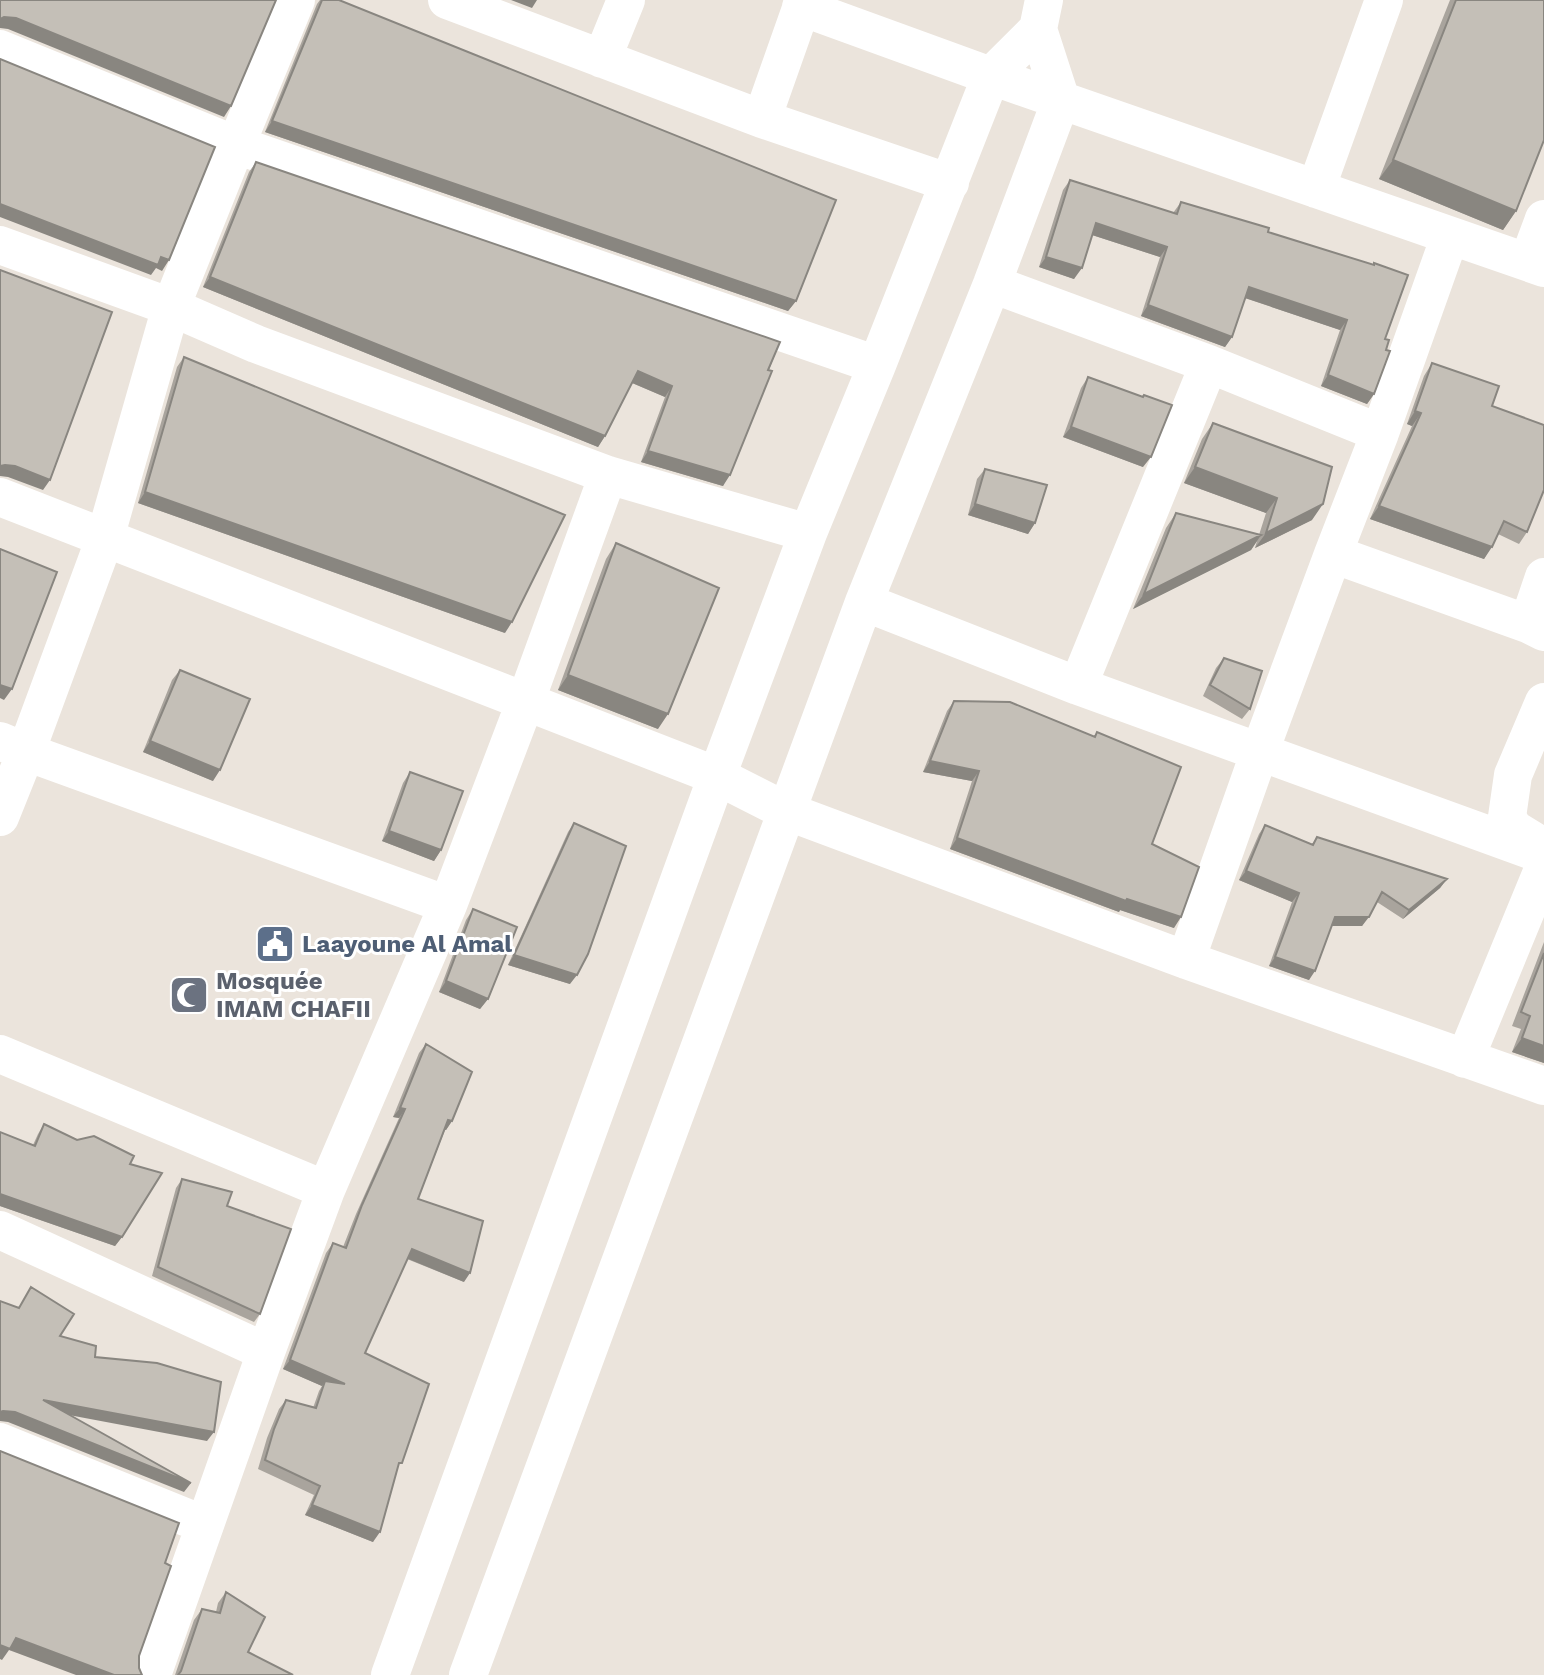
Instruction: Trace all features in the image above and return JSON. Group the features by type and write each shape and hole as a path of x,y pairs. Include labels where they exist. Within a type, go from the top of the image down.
{"street":[{"path":"0,817 13,747 105,538 171,307 296,0"},
{"path":"447,0 762,119 950,183"},
{"path":"602,58 625,0"},
{"path":"1315,189 1384,0"},
{"path":"762,119 802,4 991,76 1536,265 1544,219"},
{"path":"390,1675 808,533 991,76 1041,15"},
{"path":"468,1675 864,602 992,284 1061,100 1041,15"},
{"path":"0,50 236,145 877,365"},
{"path":"1186,960 1450,236"},
{"path":"0,245 171,307 256,344 608,475 808,533"},
{"path":"992,284 1209,364 1380,433"},
{"path":"1078,686 1209,364"},
{"path":"152,1675 326,1191 448,905 608,475"},
{"path":"0,497 717,776 786,811 1186,960 1544,1086"},
{"path":"1333,554 1536,628 1544,577"},
{"path":"864,602 1078,686 1544,853"},
{"path":"1544,702 1513,775 1507,817 1514,829 1541,845 1544,853"},
{"path":"13,747 448,905"},
{"path":"1465,1059 1544,867"},
{"path":"0,1055 326,1191"},
{"path":"0,1230 266,1352"},
{"path":"0,1442 205,1525"}],"building":[{"path":"0,0 276,0 231,106 16,18 0,19"},
{"path":"322,0 339,0 836,200 796,301 272,121"},
{"path":"1456,0 1544,0 1544,140 1516,211 1393,160"},
{"path":"0,59 215,147 169,260 161,257 158,265 0,204"},
{"path":"256,162 780,342 768,370 772,371 730,475 648,451 672,386 638,371 605,436 210,277"},
{"path":"1070,180 1177,214 1181,202 1269,228 1268,232 1408,275 1385,339 1389,340 1386,350 1390,351 1374,394 1328,375 1347,320 1249,287 1232,337 1148,305 1167,247 1096,223 1082,268 1046,257"},
{"path":"0,270 112,312 50,480 15,466 0,466"},
{"path":"184,357 565,515 512,622 145,492"},
{"path":"1432,363 1499,386 1492,406 1544,425 1544,490 1527,532 1504,521 1492,547 1379,506 1421,413 1415,411"},
{"path":"1088,377 1172,405 1151,457 1071,427"},
{"path":"1213,423 1332,467 1323,504 1266,533 1277,498 1195,467"},
{"path":"985,469 1047,485 1035,523 975,504"},
{"path":"1176,513 1261,535 1144,594"},
{"path":"616,543 719,588 668,714 568,675"},
{"path":"0,549 57,572 12,689 0,685"},
{"path":"1224,658 1262,671 1250,709 1210,685"},
{"path":"180,670 250,699 220,770 150,741"},
{"path":"954,701 1010,702 1095,737 1097,732 1181,767 1152,844 1199,867 1181,917 1127,899 1126,901 957,838 979,771 930,761"},
{"path":"410,772 463,791 441,850 389,831"},
{"path":"574,823 626,846 588,954 577,975 514,955"},
{"path":"1265,825 1313,845 1317,837 1447,879 1409,910 1382,892 1369,917 1335,917 1315,971 1275,957 1299,893 1246,871"},
{"path":"473,909 517,927 488,999 446,981"},
{"path":"1544,953 1544,1046 1522,1038 1530,1016 1521,1012"},
{"path":"426,1044 472,1072 452,1121 448,1120 418,1199 483,1221 470,1273 412,1249 365,1353 429,1384 402,1463 399,1463 380,1532 312,1505 320,1486 265,1460 286,1400 316,1408 325,1381 345,1384 290,1360 333,1243 346,1248 405,1109 400,1108"},
{"path":"44,1124 77,1140 94,1136 134,1156 130,1164 162,1173 122,1237 0,1194 0,1132 35,1146"},
{"path":"182,1179 232,1192 227,1206 291,1229 260,1314 158,1267"},
{"path":"31,1287 74,1314 60,1336 96,1346 95,1357 157,1363 221,1382 214,1432 43,1400 191,1483 15,1412 0,1412 0,1301 19,1308"},
{"path":"0,1451 179,1523 165,1563 171,1566 139,1656 142,1675 114,1675 16,1638 10,1649 0,1645"},
{"path":"226,1592 265,1617 248,1652 293,1675 178,1675 202,1609 220,1613"}],"place":[{"name":"Laayoune Al Amal","path":"275,944"},
{"name":"Mosquée IMAM CHAFII","path":"189,995"}]}
